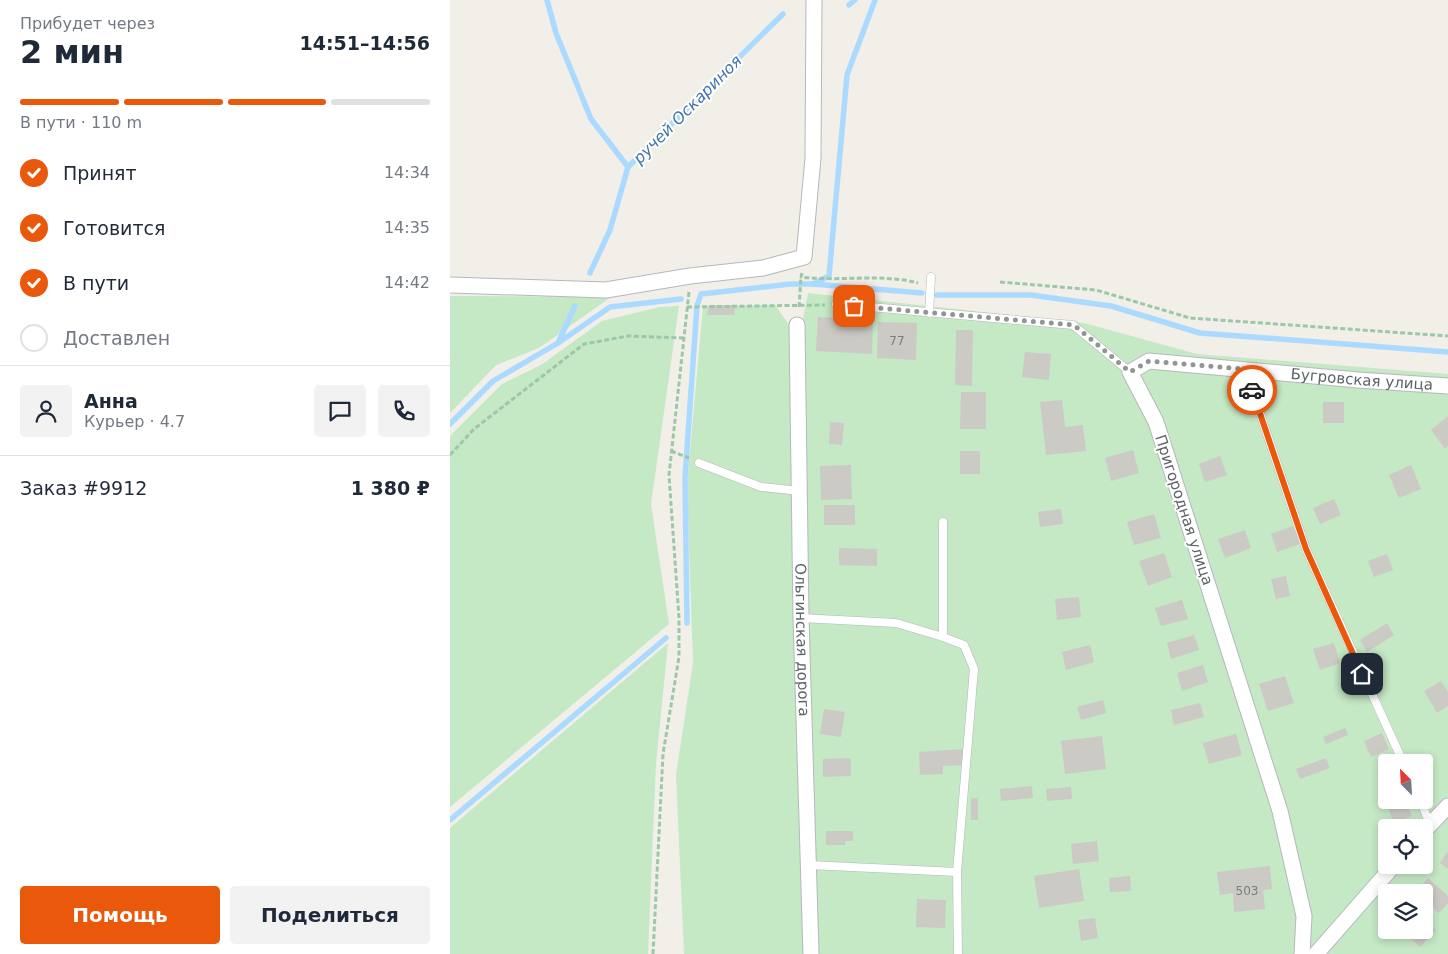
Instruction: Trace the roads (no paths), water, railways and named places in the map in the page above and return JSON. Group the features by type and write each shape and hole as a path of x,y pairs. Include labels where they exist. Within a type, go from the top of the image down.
{"street":[{"path":"450,285 606,290 690,276 763,268 804,258 813,158 814,0"},
{"name":"Ольгинская дорога","path":"797,325 802,618 812,954"},
{"name":"Бугровская улица","path":"1130,372 1149,361 1358,380 1448,386"},
{"name":"Пригородная улица","path":"1130,372 1156,422 1280,811 1304,916 1302,954"},
{"path":"1433,821 1448,806"},
{"path":"1316,954 1386,874"}],"lane":[{"path":"929,313 931,277"},
{"name":"Пригородная улица","path":"836,304 1074,325 1130,372"},
{"path":"1245,369 1306,549 1398,754"},
{"path":"700,463 761,486 800,491"},
{"path":"943,522 943,637"},
{"path":"802,618 896,623 964,645 974,669 957,872 958,954"},
{"path":"809,866 957,872"}],"waterway":[{"path":"547,0 556,33 591,119 628,167"},
{"name":"ручей Оскариноя","path":"849,5 855,0"},
{"path":"875,0 847,75 829,276 813,284 922,293"},
{"name":"ручей Оскариноя","path":"590,273 610,230 628,167 783,14"},
{"path":"687,623 685,477 697,306 701,294 790,284 813,284"},
{"path":"937,295 1031,295 1111,306 1200,333 1448,352"},
{"name":"ручей Оскариноя","path":"575,306 558,343 610,307 681,299"},
{"name":"ручей Оскариноя","path":"450,424 493,381 558,343"},
{"path":"450,820 666,638"}]}
